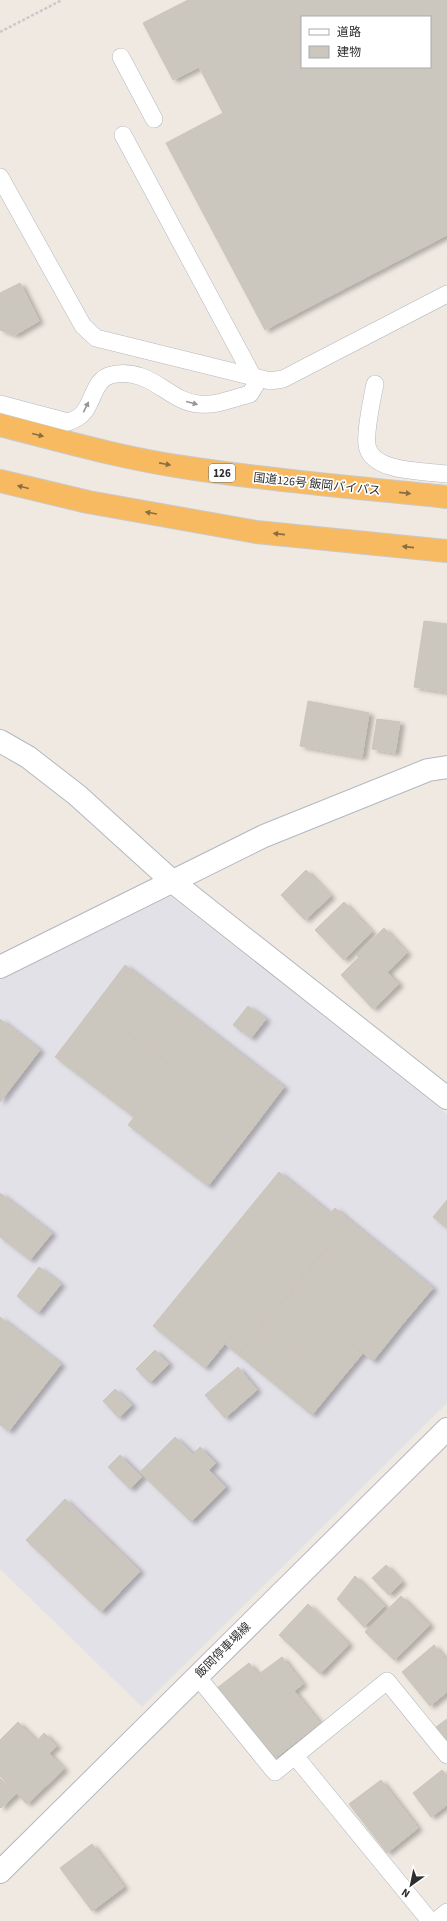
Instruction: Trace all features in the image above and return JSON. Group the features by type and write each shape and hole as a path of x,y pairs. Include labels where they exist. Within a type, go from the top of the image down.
{"highway":[{"name":"国道126号 飯岡バイパス","path":"0,425 98,451 187,468 270,479 447,497"},
{"path":"0,481 88,502 256,532 447,551"}],"street":[{"path":"0,741 28,757 77,795 173,882 447,1098"},
{"path":"0,967 264,836 428,770 447,767"},
{"name":"飯岡停車場線","path":"0,1872 447,1429"}],"lane":[{"path":"120,57 154,119"},
{"path":"0,404 68,422 76,419 85,412 97,386 109,375 123,374 145,378 183,400 199,404 214,403 250,394 256,378 123,135"},
{"path":"0,177 83,326 96,338 270,381 283,379 447,294"},
{"path":"375,384 367,445 372,458 386,467 447,474"},
{"path":"197,1676 275,1772 387,1681 447,1755"},
{"path":"295,1756 430,1921"},
{"path":"436,1921 447,1912"}],"path":[{"path":"0,32 62,0"}],"shaded area":[{"path":"170,896 447,1114 447,1403 142,1707 0,1569 0,980"}],"building":[{"path":"188,0 447,0 447,235 265,330 166,143 223,113 199,67 173,80 143,23"},
{"path":"20,283 39,321 15,335 0,330 0,293"},
{"path":"424,621 447,624 447,692 414,687"},
{"path":"308,701 369,713 362,757 300,746"},
{"path":"377,719 400,722 395,753 372,749"},
{"path":"306,870 331,896 305,920 281,895"},
{"path":"344,902 372,932 344,960 315,930"},
{"path":"384,928 407,953 379,980 356,955"},
{"path":"358,958 379,980 387,972 399,984 373,1009 341,975"},
{"path":"125,965 284,1087 253,1128 94,1006"},
{"path":"94,1006 173,1067 134,1117 55,1057"},
{"path":"248,1006 266,1019 251,1038 233,1025"},
{"path":"0,1019 40,1050 0,1102"},
{"path":"173,1067 253,1128 208,1186 128,1125"},
{"path":"279,1172 331,1214 205,1368 153,1326"},
{"path":"0,1193 52,1233 30,1260 0,1237"},
{"path":"447,1200 447,1228 433,1217"},
{"path":"335,1208 349,1220 239,1355 225,1344"},
{"path":"349,1220 433,1288 401,1326 318,1259"},
{"path":"318,1259 401,1326 373,1361 290,1293"},
{"path":"39,1267 61,1284 38,1313 17,1296"},
{"path":"290,1293 363,1353 338,1383 265,1324"},
{"path":"0,1317 61,1364 9,1431 0,1425"},
{"path":"265,1324 338,1383 312,1415 239,1355"},
{"path":"155,1350 169,1364 150,1383 136,1369"},
{"path":"238,1367 257,1390 225,1418 205,1395"},
{"path":"115,1389 132,1405 119,1418 103,1401"},
{"path":"175,1437 193,1454 200,1447 216,1463 209,1470 226,1487 191,1522 140,1472"},
{"path":"120,1455 142,1477 130,1489 108,1467"},
{"path":"65,1499 140,1571 101,1612 26,1540"},
{"path":"386,1565 402,1582 389,1595 372,1578"},
{"path":"355,1576 369,1590 348,1610 337,1599"},
{"path":"369,1590 385,1606 364,1627 348,1610"},
{"path":"401,1596 430,1625 394,1660 365,1632"},
{"path":"308,1604 349,1644 320,1674 279,1635"},
{"path":"434,1645 447,1661 447,1692 430,1706 402,1672"},
{"path":"282,1657 303,1684 280,1702 259,1674"},
{"path":"249,1663 280,1702 248,1726 217,1688"},
{"path":"294,1691 320,1723 274,1759 248,1726"},
{"path":"447,1719 447,1740 436,1727"},
{"path":"18,1722 37,1741 44,1733 57,1746 49,1753 64,1769 27,1804 0,1776 0,1740"},
{"path":"442,1770 447,1776 447,1805 431,1817 413,1793"},
{"path":"0,1778 16,1794 1,1808 0,1807"},
{"path":"381,1780 418,1828 387,1853 349,1804"},
{"path":"92,1844 124,1887 92,1911 60,1868"}]}
